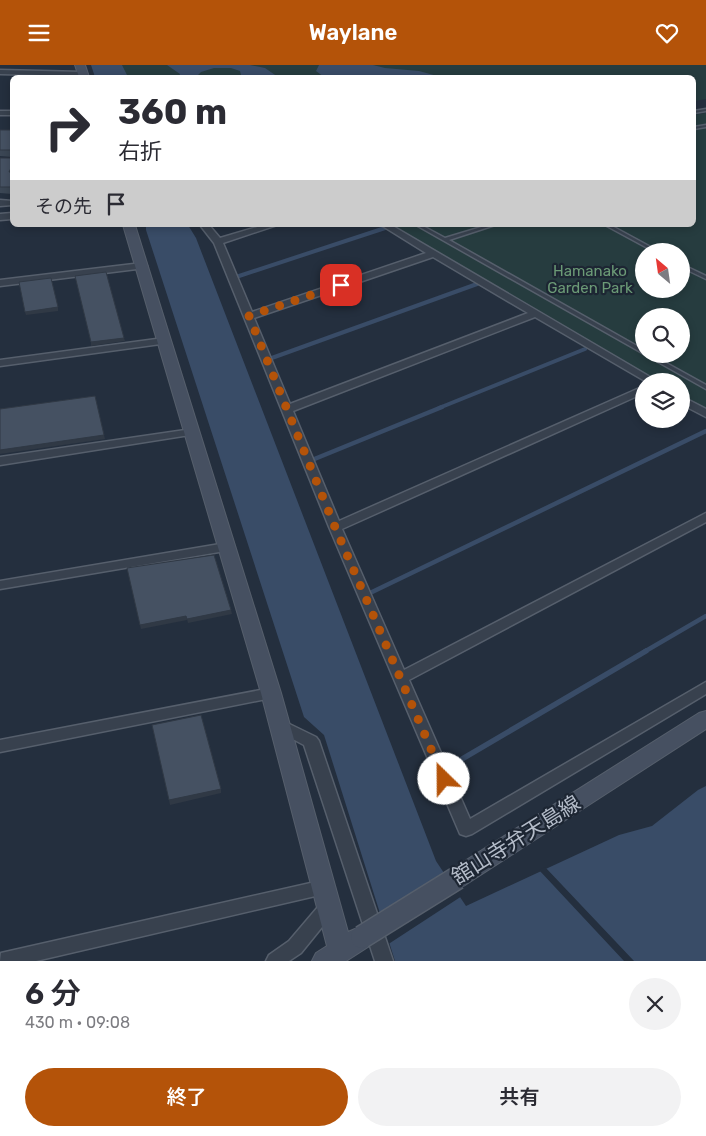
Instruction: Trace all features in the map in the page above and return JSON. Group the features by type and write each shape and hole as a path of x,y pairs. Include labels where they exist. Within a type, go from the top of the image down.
{"street":[{"path":"0,72 83,72"},
{"path":"130,227 271,693 329,906 333,956"},
{"path":"206,227 218,242 335,527 466,829 706,687"},
{"path":"218,242 267,227"},
{"path":"388,227 638,373"},
{"path":"249,316 433,254"},
{"path":"0,283 142,266"},
{"path":"288,409 536,313"},
{"path":"0,363 164,341"},
{"path":"335,527 635,393"},
{"path":"690,404 706,414"},
{"path":"0,461 192,432"},
{"path":"401,678 706,517"},
{"path":"0,585 226,547"},
{"path":"0,746 271,693"},
{"name":"舘山寺弁天島線","path":"333,956 706,719"},
{"path":"279,725 311,741 384,961"},
{"path":"1,961 324,887"},
{"path":"275,961 295,947 329,906"}],"lane":[{"path":"421,227 635,347"},
{"path":"444,240 486,227"},
{"path":"611,227 641,243"},
{"path":"690,270 706,278"},
{"path":"663,363 706,387"}],"green space":[{"path":"109,65 706,65 706,99 696,101 696,75 113,75"},
{"name":"Hamanako Garden Park","path":"706,113 706,412 690,402 690,373 641,373 394,227 696,227 696,115"}],"water":[{"path":"91,65 122,65 127,75 94,75"},
{"path":"167,65 250,65 265,68 275,75 241,75 240,71 231,68 214,68 201,72 198,75 180,74"},
{"path":"319,65 373,65 419,71 434,75 321,75 316,71"},
{"path":"146,227 189,227 196,238 436,861 466,906 619,835 652,826 698,790 706,786 706,961 395,961 324,735 304,717"}],"pier":[{"path":"545,867 634,961 624,961 539,870"},
{"path":"446,872 462,896 387,945 377,913 380,913"}],"building":[{"path":"0,130 10,130 10,150 0,150"},
{"path":"0,158 10,158 10,187 0,187"},
{"path":"106,272 124,338 91,342 75,276"},
{"path":"51,278 58,307 25,312 19,282"},
{"path":"95,396 104,435 0,450 0,409"},
{"path":"214,555 231,610 187,619 186,616 140,625 127,568"},
{"path":"201,715 221,789 169,800 152,725"}],"waterway":[{"path":"236,277 385,228"},
{"path":"269,359 477,284"},
{"path":"439,408 585,349"},
{"path":"312,460 442,407"},
{"path":"370,593 706,431"},
{"path":"644,652 706,616"},
{"path":"445,769 646,651"}],"route":[{"path":"341,285 249,316 335,527 444,779"}]}
